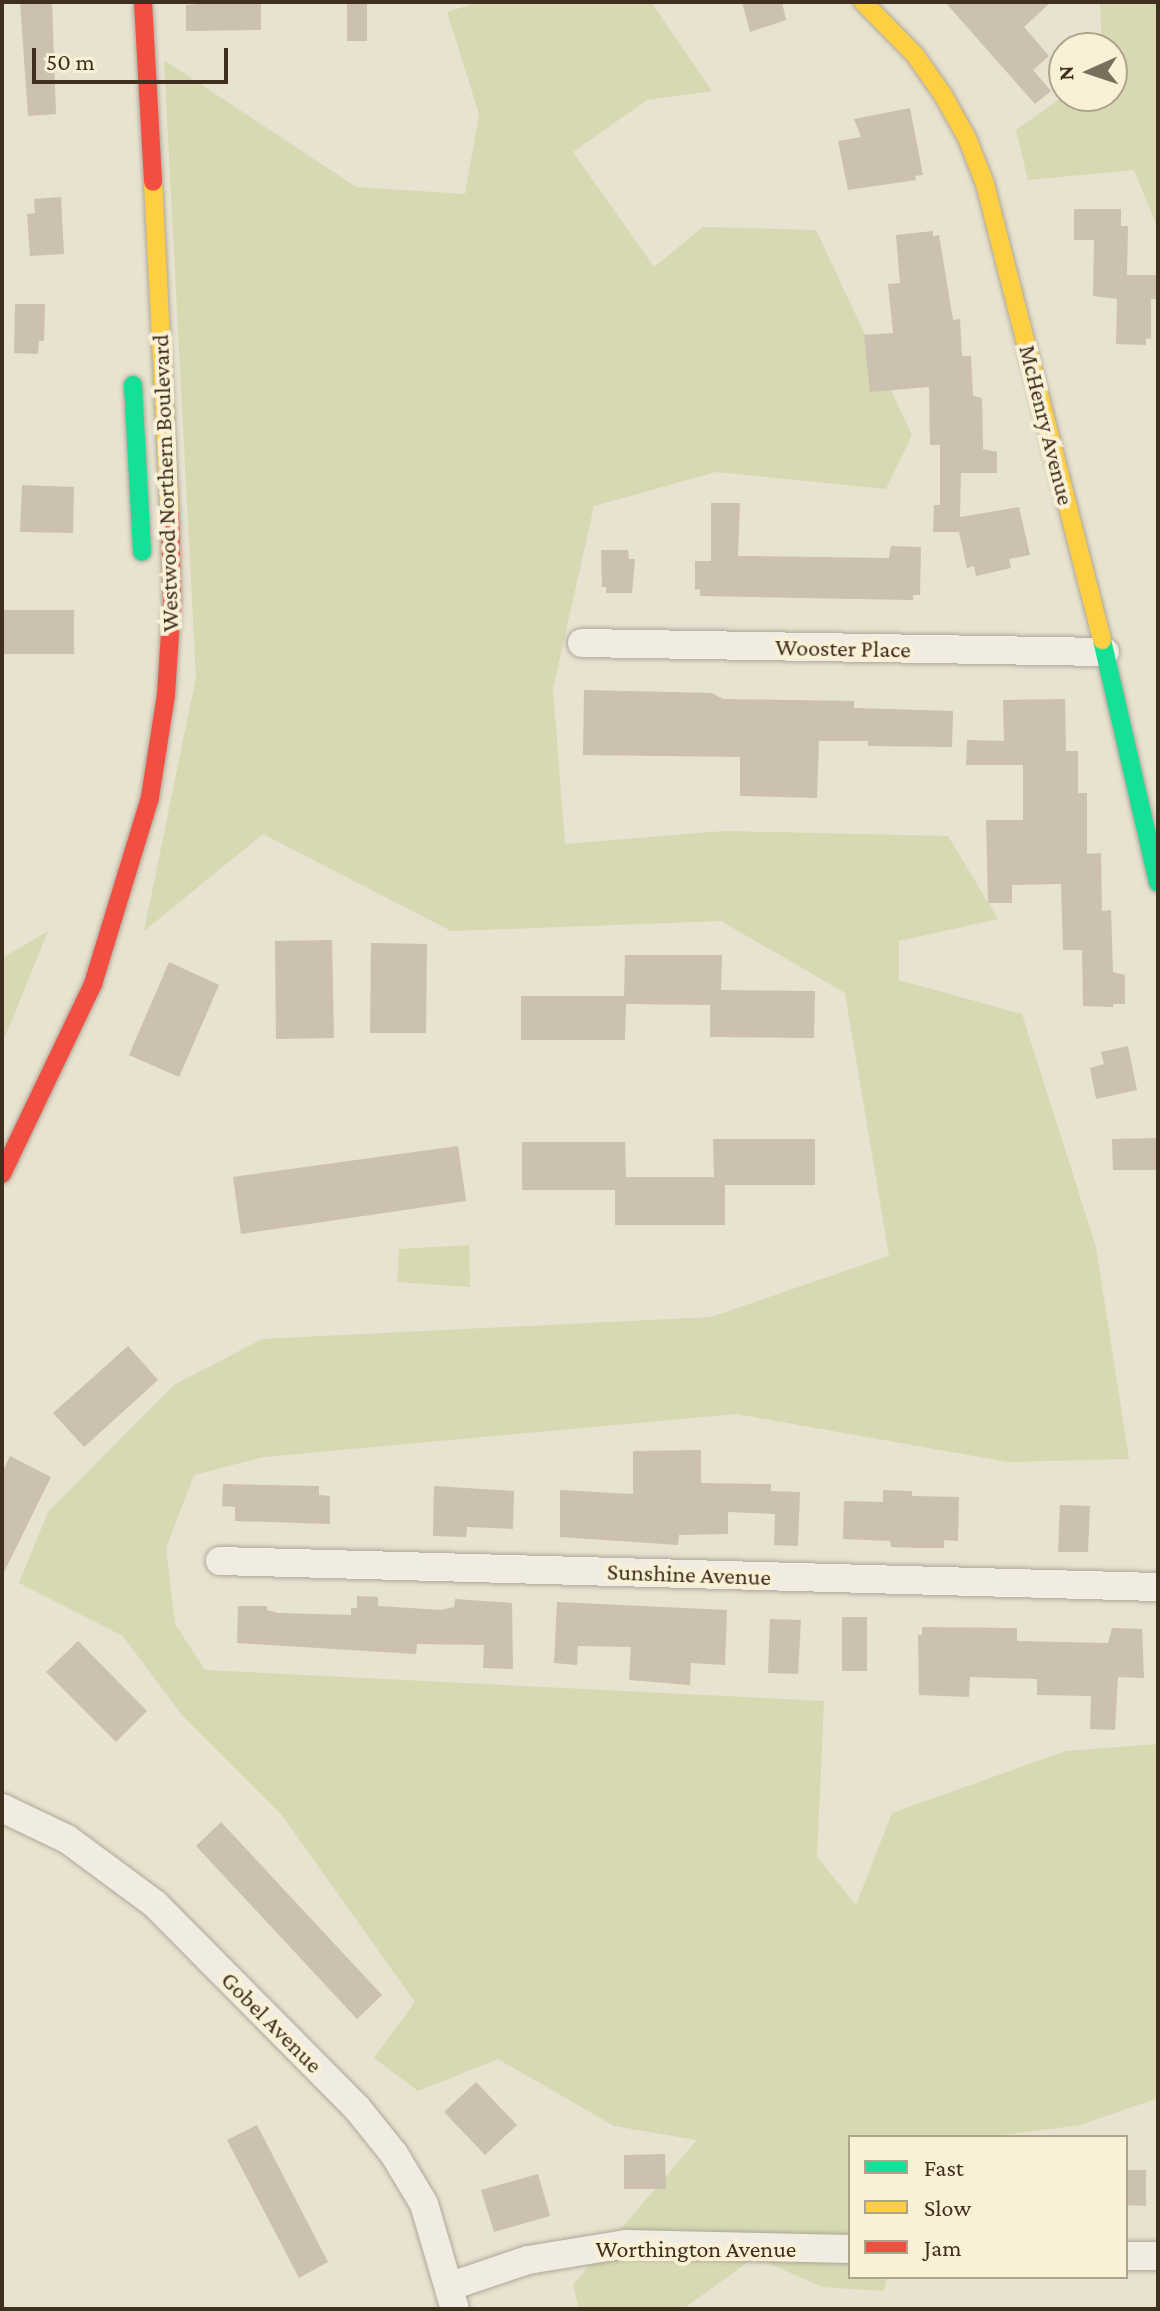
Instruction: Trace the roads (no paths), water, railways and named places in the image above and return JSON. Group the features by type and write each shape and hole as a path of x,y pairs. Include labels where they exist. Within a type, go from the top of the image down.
{"main road":[{"name":"Westwood Northern Boulevard","path":"2,1174 98,970 150,797 166,695 172,601 169,487 143,2"},
{"name":"McHenry Avenue","path":"863,2 915,55 943,95 967,138 985,184 1105,652 1158,883"},
{"name":"Westwood Northern Boulevard","path":"132,368 143,569"}],"street":[{"name":"Wooster Place","path":"582,643 1105,652"},
{"name":"Sunshine Avenue","path":"220,1561 1158,1587"},
{"name":"Gobel Avenue","path":"2,1808 67,1839 155,1904 357,2108 394,2154 424,2204 453,2298"},
{"name":"Worthington Avenue","path":"453,2298 528,2260 577,2250 626,2244 848,2249"},
{"path":"1128,2256 1158,2256"}]}
